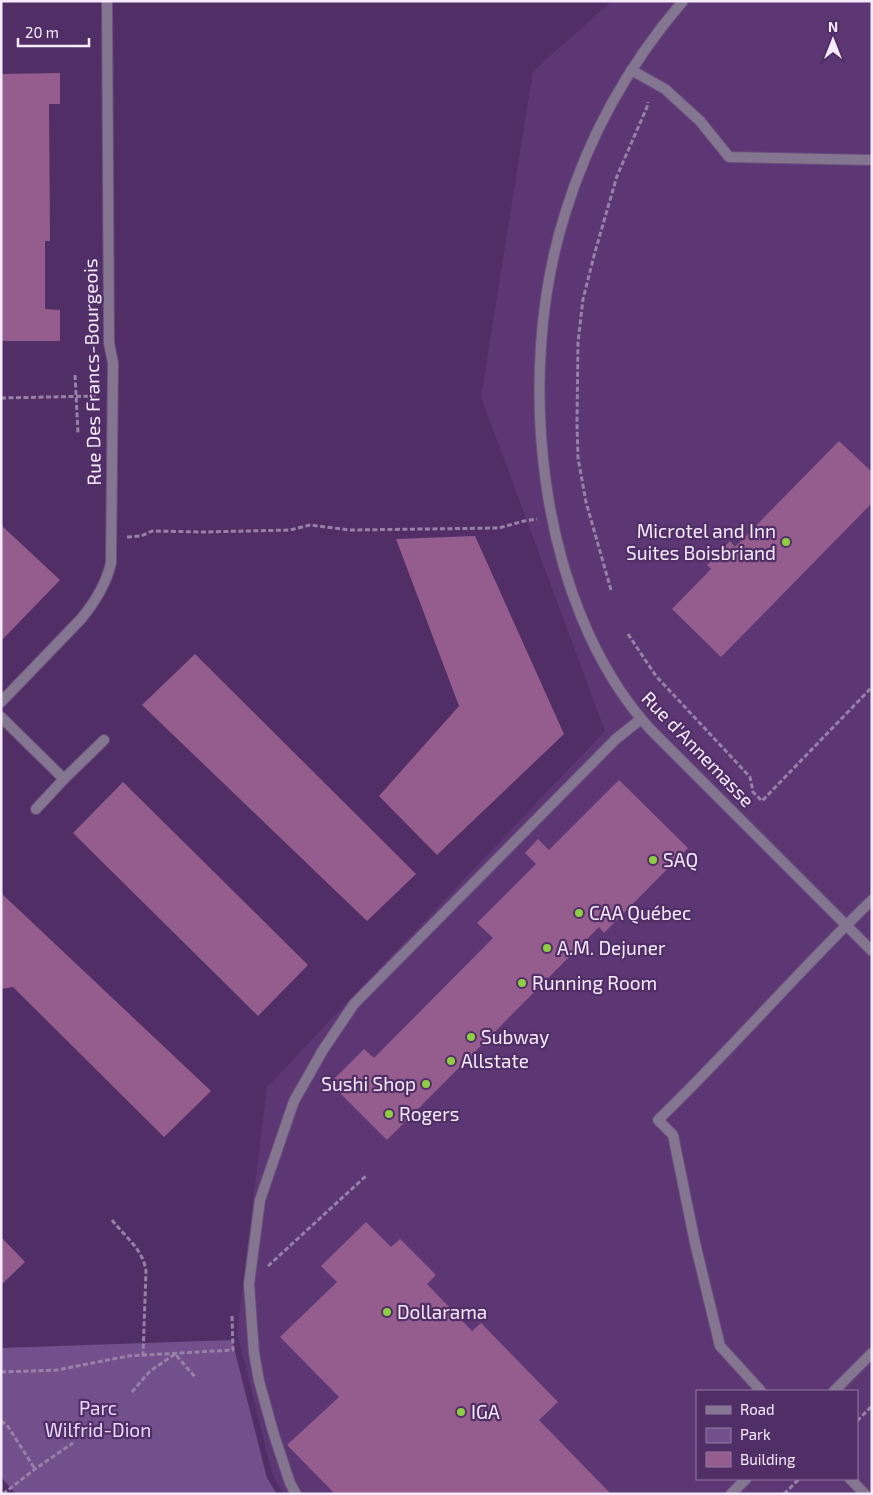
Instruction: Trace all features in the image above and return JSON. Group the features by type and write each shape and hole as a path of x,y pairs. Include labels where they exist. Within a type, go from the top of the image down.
{"street":[{"name":"Rue Des Francs-Bourgeois","path":"1,702 81,620 105,585 111,563 113,363 109,343 107,1"},
{"name":"Rue d'Annemasse","path":"683,1 652,40 616,92 580,170 561,228 545,310 541,358 540,408 543,460 554,532 568,578 595,647 623,696 641,719 872,951"},
{"path":"631,70 665,89 700,121 729,157 872,160"},
{"path":"1,717 64,779"},
{"path":"296,1494 290,1483 274,1435 259,1381 254,1353 249,1284 260,1200 294,1101 323,1050 354,1004 616,739 641,719"},
{"path":"36,809 104,740"},
{"path":"760,1390 720,1346 695,1243 673,1135 658,1120 714,1066 818,953 872,900"},
{"path":"835,1390 872,1353"},
{"path":"731,1494 745,1480"},
{"path":"851,1480 865,1494"}],"path":[{"path":"611,590 586,502 578,458 578,342 583,299 617,176 648,102"},
{"name":"Rue Des Francs-Bourgeois","path":"75,375 78,396 78,433"},
{"path":"1,398 96,396"},
{"path":"141,536 152,531 290,530 310,525 350,530 499,528 524,521"},
{"path":"628,634 656,676 750,777 753,792 762,801 872,687"},
{"path":"249,1284 367,1175"},
{"path":"112,1220 132,1242 144,1260 146,1271 142,1356"},
{"path":"1,1372 57,1370 128,1356 233,1350 232,1314"},
{"path":"175,1354 194,1377"},
{"path":"132,1392 150,1371 175,1354"},
{"path":"858,1420 872,1406"},
{"path":"1,1421 7,1425 34,1469"},
{"path":"3,1494 34,1469 73,1443"},
{"path":"784,1494 798,1480"}],"shaded area":[{"path":"612,1 872,1 872,1494 283,1494 272,1473 237,1332 267,1087 605,731 481,397 533,71"}],"green space":[{"name":"Parc Wilfrid-Dion","path":"232,1340 267,1478 277,1494 16,1494 1,1477 1,1348"}],"building":[{"path":"60,73 60,104 49,104 50,241 45,241 45,309 60,310 60,341 1,341 1,74"},
{"path":"839,441 872,472 872,503 721,657 672,609 711,569 707,565 730,541 735,547"},
{"path":"1,525 60,580 1,641"},
{"path":"475,536 564,734 437,855 379,796 459,706 396,539"},
{"path":"195,654 416,874 367,921 142,705"},
{"path":"619,780 688,848 604,933 599,927 387,1140 330,1083 364,1049 374,1058 493,938 477,923 536,864 525,853 538,839 549,850"},
{"path":"123,782 308,965 258,1016 73,833"},
{"path":"1,893 211,1091 164,1137 13,987 1,989"},
{"path":"366,1222 391,1247 400,1239 436,1275 427,1284 472,1331 481,1323 558,1402 539,1420 611,1494 335,1494 287,1445 339,1397 280,1337 337,1282 321,1266"},
{"path":"1,1237 25,1262 1,1285"}],"place":[{"name":"Microtel and Inn Suites Boisbriand","path":"786,542"},
{"name":"SAQ","path":"653,860"},
{"name":"CAA Québec","path":"579,913"},
{"name":"A.M. Dejuner","path":"547,948"},
{"name":"Running Room","path":"522,983"},
{"name":"Subway","path":"471,1037"},
{"name":"Allstate","path":"451,1061"},
{"name":"Sushi Shop","path":"426,1084"},
{"name":"Rogers","path":"389,1114"},
{"name":"Dollarama","path":"387,1312"},
{"name":"IGA","path":"461,1412"}]}
